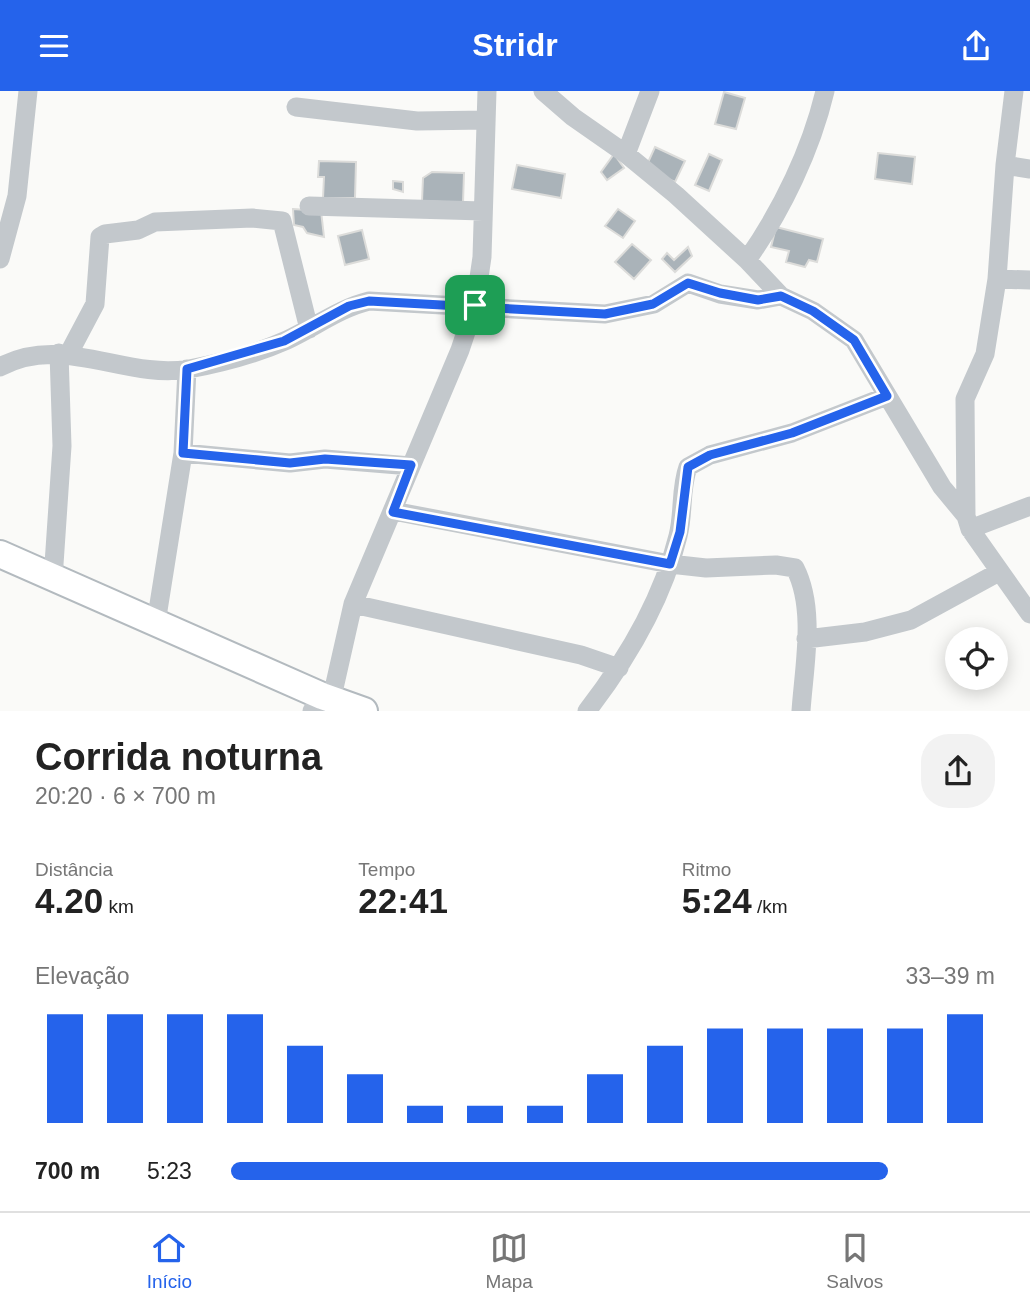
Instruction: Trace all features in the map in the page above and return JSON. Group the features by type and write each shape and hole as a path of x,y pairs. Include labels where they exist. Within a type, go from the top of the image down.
{"street":[{"path":"0,259 8,195 28,91"},
{"path":"325,703 353,604 460,350 475,305 482,257 487,91"},
{"path":"543,91 582,125 626,154 747,260 781,296 813,311 854,340 942,487 1030,614"},
{"path":"626,154 650,91"},
{"path":"747,260 794,177 810,141 825,91"},
{"path":"968,522 965,399 985,354 997,279 1005,165 1014,91"},
{"path":"296,107 417,121 486,120"},
{"path":"1005,165 1030,169"},
{"path":"309,206 483,211"},
{"path":"53,579 62,446 63,354 95,304 100,237 138,230 155,222 251,218 282,221 309,329"},
{"path":"997,279 1030,280"},
{"path":"0,367 34,353 63,354 109,363 187,369 284,341 349,306 369,301 605,314 653,304 688,283 720,293 758,300 781,296"},
{"path":"156,623 183,453 187,369"},
{"path":"587,711 619,668 654,605 680,532 688,467 710,455 792,433 887,396"},
{"path":"183,453 290,463 325,459 411,465"},
{"path":"968,522 1030,506"},
{"path":"393,512 670,564 706,568 776,565 795,568 803,592 806,639 802,711"},
{"path":"0,554 156,623 325,703 365,711"},
{"path":"806,639 865,632 911,620 999,572"},
{"path":"353,604 581,655 619,668"}],"building":[{"path":"724,92 745,98 736,129 715,124"},
{"path":"655,147 685,161 675,182 645,169"},
{"path":"878,153 915,157 912,184 875,179"},
{"path":"614,154 624,168 607,180 601,172"},
{"path":"709,154 722,160 709,191 695,185"},
{"path":"319,161 356,162 355,198 323,198 324,177 318,177"},
{"path":"517,165 565,174 561,198 512,189"},
{"path":"432,172 464,173 463,203 422,201 423,178"},
{"path":"393,181 403,182 403,192 393,189"},
{"path":"293,209 321,211 324,237 307,233 303,227 294,225"},
{"path":"618,209 635,221 623,238 605,226"},
{"path":"776,227 823,239 817,262 809,260 805,267 786,262 789,251 771,247"},
{"path":"362,230 369,259 345,265 338,236"},
{"path":"632,244 651,260 634,279 615,262"},
{"path":"688,247 692,256 675,272 662,259 667,253 674,260"}],"route":[{"path":"688,283 720,293 758,300 781,296 813,311 854,340 887,396 870,405 792,433 710,455 688,467 684,477 680,532 670,564 393,512 411,465 325,459 290,463 183,453 188,394 187,369 284,341 337,315 349,306 369,301 475,305 605,314 653,304 688,283"}]}
